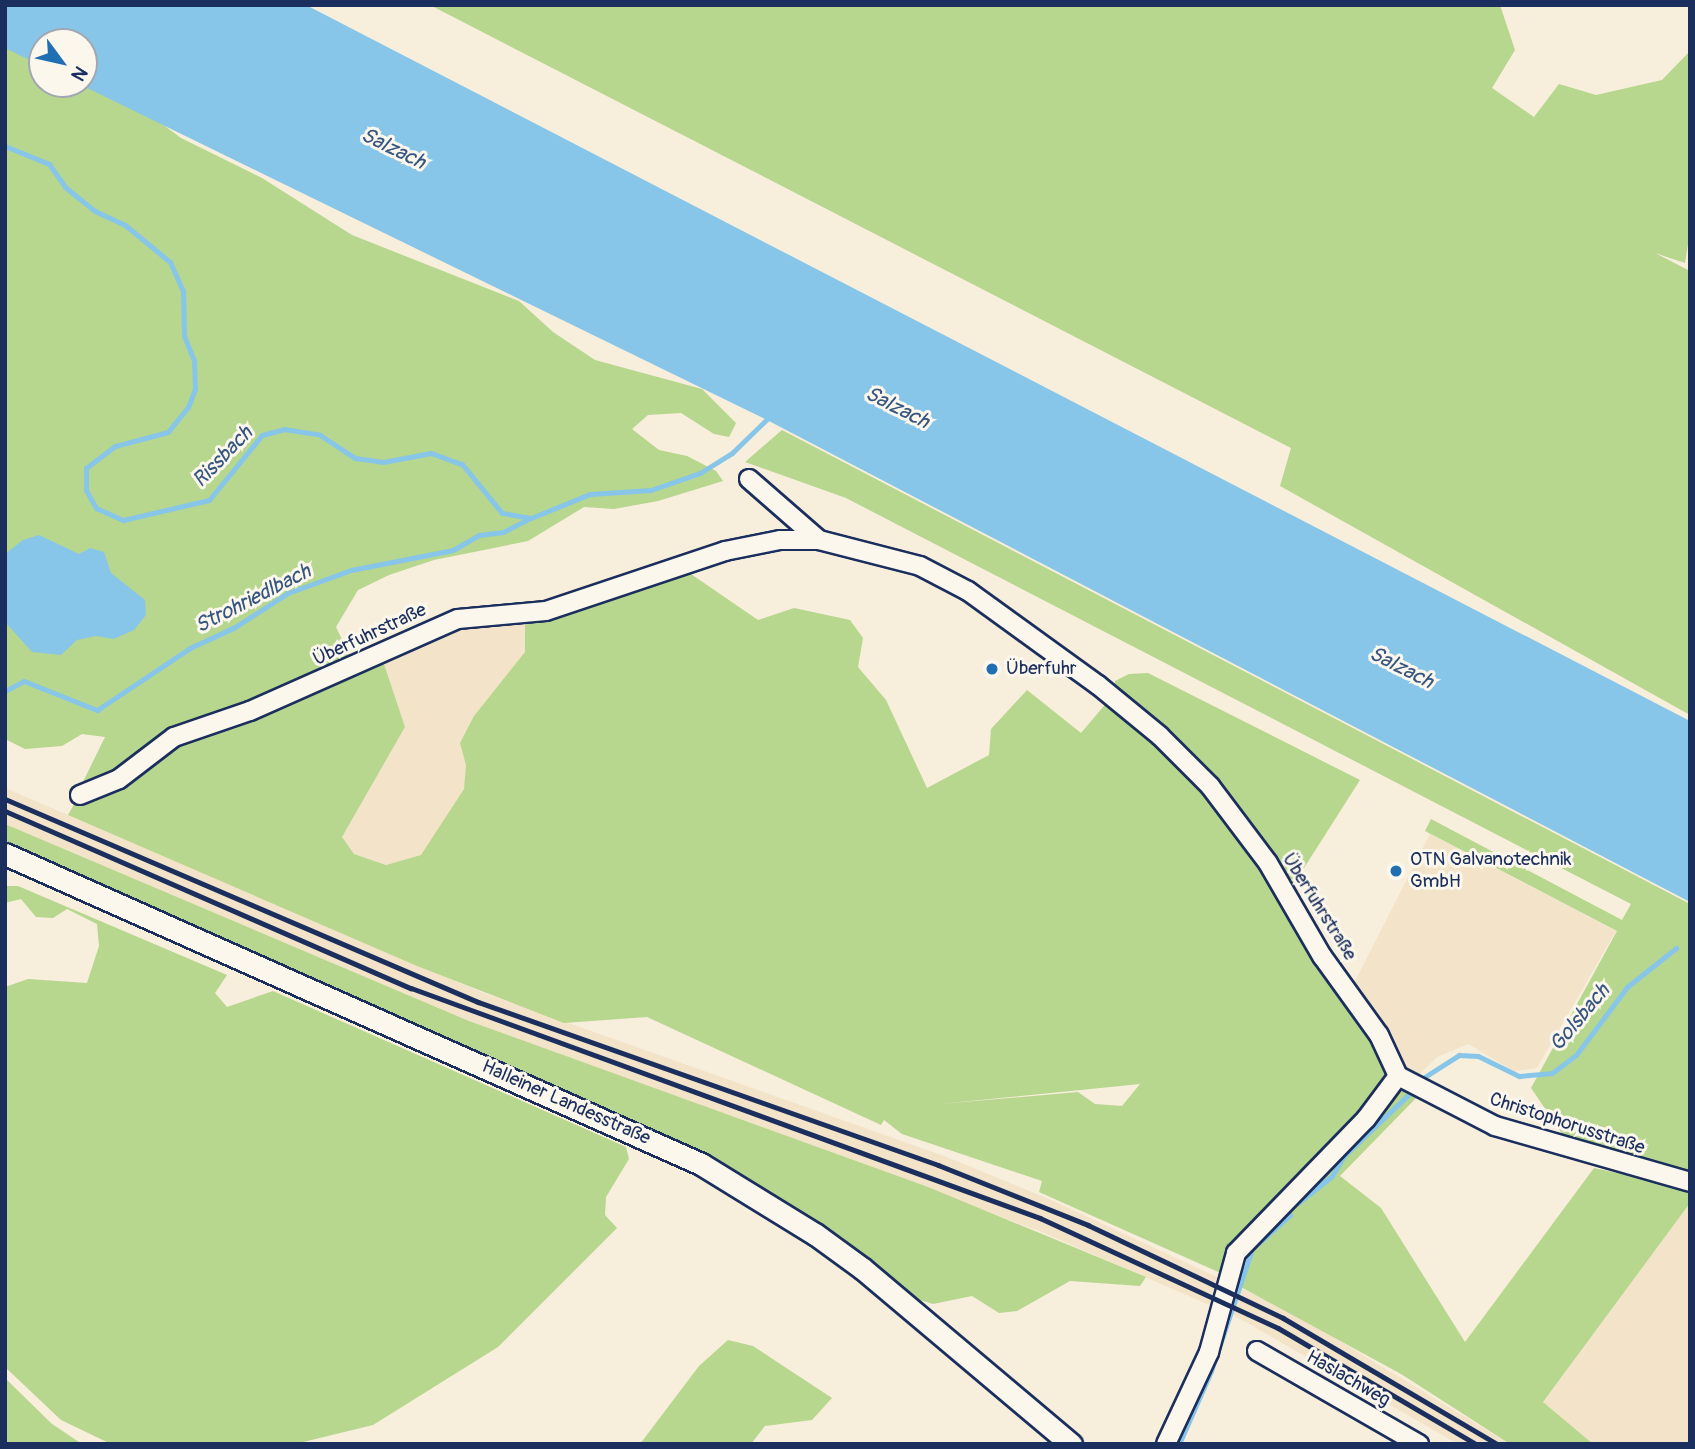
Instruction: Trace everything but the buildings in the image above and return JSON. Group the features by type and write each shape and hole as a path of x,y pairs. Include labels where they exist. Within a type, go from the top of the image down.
{"main road":[{"name":"Halleiner Landesstraße","path":"5,854 701,1164 815,1234 863,1269 1071,1444"}],"street":[{"name":"Überfuhrstraße","path":"749,479 819,540"},
{"name":"Überfuhrstraße","path":"80,795 119,779 174,737 250,711 458,619 546,611 725,551 780,540 819,540 920,566 968,591 1098,685 1160,736 1210,786 1268,863 1322,956 1379,1035 1398,1076"},
{"name":"Christophorusstraße","path":"1398,1076 1495,1126 1690,1182"},
{"path":"1166,1444 1209,1352 1236,1253 1366,1119 1398,1076"},
{"name":"Haslachweg","path":"1257,1351 1419,1444"}],"shaded area":[{"path":"525,618 525,652 474,716 464,789 422,855 386,865 354,854 342,837 405,727 382,658 461,625"},
{"path":"5,788 481,992 944,1156 1049,1199 1290,1311 1510,1444 1458,1444 1237,1317 1037,1230 469,1021 5,824"},
{"path":"1430,834 1616,931 1537,1068 1514,1071 1468,1044 1437,1057 1416,1078 1404,1067 1353,985"},
{"path":"1690,1203 1690,1444 1593,1444 1543,1402"}],"green space":[{"path":"430,5 1500,5 1515,50 1492,88 1534,117 1559,84 1596,95 1662,80 1690,51 1690,231 1685,263 1655,253 1690,271 1690,715 1280,486 1291,448"},
{"path":"5,39 28,52 28,98 98,98 98,89 135,104 181,138 262,178 352,235 519,301 553,332 595,360 702,389 736,423 729,437 714,434 681,413 648,415 632,429 659,450 687,456 716,471 723,481 658,501 614,509 584,507 528,541 434,560 389,575 358,590 336,627 352,660 78,792 105,737 82,734 62,746 25,749 5,739"},
{"path":"782,430 1690,904 1690,1172 1563,1135 1531,1088 1617,931 1425,831 1431,819 1622,920 1631,904 846,498 745,462"},
{"path":"688,572 758,620 794,608 850,620 863,638 858,667 886,700 927,788 989,755 991,729 1027,690 1081,733 1109,700 1165,751 1249,844 1375,1043 1386,1069 1378,1096 1293,1187 1237,1238 1225,1275 1039,1192 1042,1181 902,1134 884,1120 881,1125 647,1017 564,1023 417,966 68,815 77,799 175,739 382,658 405,727 342,837 354,854 386,865 421,855 464,789 466,765 460,743 474,716 525,652 525,618","holes":["1140,1084 1122,1106 1095,1104 1078,1092 940,1104"]},
{"path":"1148,673 1360,780 1290,890 1154,724 1115,687 1115,681 1129,674"},
{"path":"5,824 469,1021 928,1187 1146,1277 1140,1286 1070,1281 1017,1311 999,1313 972,1296 933,1304 920,1300 824,1226 707,1155 5,840"},
{"path":"5,886 18,886 227,975 215,993 227,1007 273,991 626,1147 629,1159 606,1197 605,1215 617,1228 498,1347 373,1425 295,1444 111,1444 61,1420 5,1367 5,987 28,979 87,983 99,946 97,924 67,909 53,918 36,917 21,899 5,903"},
{"path":"1403,1089 1419,1095 1340,1176 1381,1208 1465,1342 1594,1168 1690,1189 1690,1203 1543,1402 1593,1444 1510,1444 1401,1374 1239,1286 1254,1250 1281,1225 1291,1203"},
{"path":"728,1340 753,1346 832,1398 812,1420 765,1426 751,1444 640,1444 699,1366"},
{"path":"5,1378 52,1424 82,1444 5,1444"}],"water":[{"name":"Salzach","path":"5,5 306,5 1690,721 1690,902 767,420 98,93 98,28 28,28 28,59 5,48"},
{"path":"39,535 79,554 90,548 104,552 111,573 145,600 146,615 134,630 114,639 96,636 77,640 61,655 32,652 5,622 5,554 23,540"}],"waterway":[{"name":"Rissbach","path":"5,146 49,164 65,187 95,211 125,225 170,262 183,291 184,336 194,361 195,389 188,407 168,432 115,446 86,468 86,490 96,508 123,520 209,500 262,435 284,429 320,435 355,458 383,462 431,453 462,464 502,513 531,518 590,494 651,490 700,473 732,453 769,417"},
{"name":"Strohriedlbach","path":"5,691 24,681 97,710 190,648 235,627 288,593 351,570 453,550 479,535 503,532 529,519"},
{"name":"Golsbach","path":"1423,1078 1459,1055 1478,1056 1519,1076 1552,1073 1576,1055 1627,987 1676,948"},
{"name":"Golsbach","path":"1298,1203 1332,1176 1344,1156 1409,1094"},
{"name":"Golsbach","path":"1179,1444 1211,1371 1252,1249 1290,1215"}],"railway":[{"path":"5,799 478,1002 938,1165 1088,1225 1283,1318 1497,1444"},
{"path":"5,811 411,988 1040,1218 1278,1328 1476,1444"}],"place":[{"name":"Überfuhr","path":"992,669"},
{"name":"OTN Galvanotechnik GmbH","path":"1396,871"}]}
